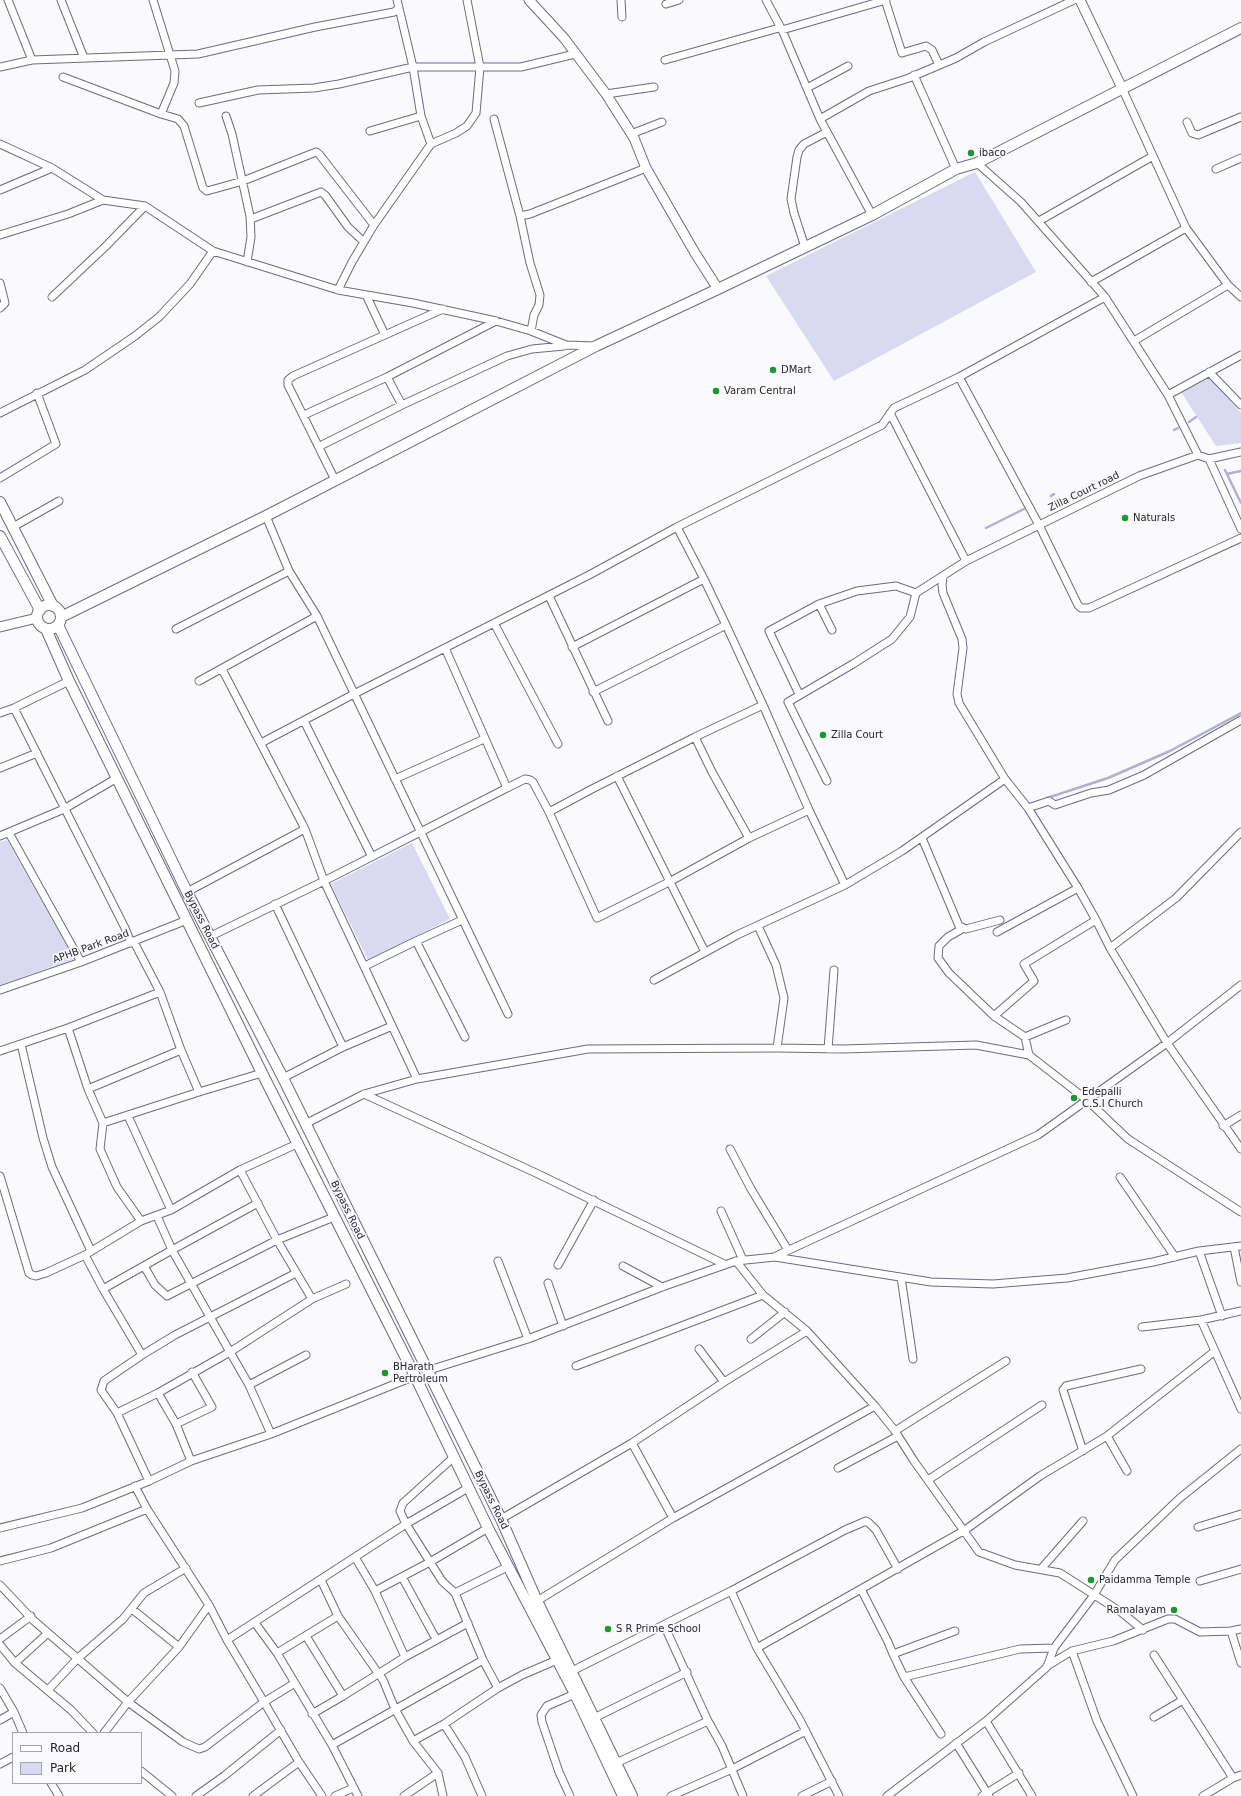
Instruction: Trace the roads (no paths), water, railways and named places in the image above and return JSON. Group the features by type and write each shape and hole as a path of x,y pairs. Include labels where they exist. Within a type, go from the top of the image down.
{"main road":[{"path":"0,536 38,614 40,625 46,629 53,629 60,621 596,346 872,215 956,169 977,163 1241,28"},
{"path":"0,502 53,606 59,610 60,621"},
{"path":"38,614 46,606 53,606"},
{"name":"Bypass Road","path":"60,621 187,892 283,1078 426,1371 501,1519 537,1601 632,1796"},
{"name":"Bypass Road","path":"46,629 69,681 262,1073 299,1143 334,1217 416,1376 488,1528 575,1694 623,1796"}],"street":[{"path":"8,0 32,60"},
{"path":"61,0 84,58"},
{"path":"153,0 175,77 161,114"},
{"path":"397,0 413,67 421,116 431,144"},
{"path":"338,290 374,225 431,144 456,134 467,126 476,113 480,67 467,0"},
{"path":"529,0 564,38 606,94 632,134 646,168 695,253 718,289"},
{"path":"621,0 622,17"},
{"path":"666,4 679,0"},
{"path":"766,0 781,29 820,118 872,215"},
{"path":"665,60 886,0 902,53 926,46 932,50 939,65"},
{"path":"820,118 869,91 939,65 1074,0"},
{"path":"1080,0 1186,228 1228,285 1241,297"},
{"path":"0,67 32,60 198,54 315,27 394,12 399,8"},
{"path":"199,103 258,90 314,88 339,84 413,67 521,67 575,54"},
{"path":"807,88 848,66"},
{"path":"914,75 956,169"},
{"path":"63,77 178,119 182,122 203,188 207,191 243,180 316,152 374,225"},
{"path":"606,94 654,87"},
{"path":"226,116 243,180 250,219 251,237 247,262"},
{"path":"370,131 421,116"},
{"path":"1187,122 1192,133 1198,135 1241,116"},
{"path":"494,119 520,216 530,263 540,295 539,305 534,315 531,331"},
{"path":"632,134 662,122"},
{"path":"805,247 794,213 791,198 797,157 799,150 804,144 827,132"},
{"path":"0,144 52,168 103,200 145,206 212,251 338,290 443,309 496,321 531,331 566,345"},
{"path":"1038,221 1153,156"},
{"path":"1216,169 1241,158"},
{"path":"977,163 1021,202 1105,297 1168,395 1198,455 1209,459 1241,452"},
{"path":"0,190 52,168"},
{"path":"520,216 530,214 646,168"},
{"path":"250,219 321,192 325,195 348,227 364,242"},
{"path":"0,235 68,214 103,200"},
{"path":"52,297 106,247 145,206"},
{"path":"1091,282 1186,228"},
{"path":"0,413 86,370 135,336 159,317 190,284 212,251"},
{"path":"0,283 5,303 0,308"},
{"path":"1134,341 1228,285"},
{"path":"366,295 385,335"},
{"path":"261,743 354,694 549,596 677,527 882,425 894,408 959,377 1105,297"},
{"path":"335,480 320,446 288,385 288,380 293,376 443,309"},
{"path":"304,415 387,377 496,321"},
{"path":"320,446 402,405 515,352 566,345 596,346"},
{"path":"1168,395 1241,355"},
{"path":"1209,372 1241,405"},
{"path":"387,377 402,405"},
{"path":"959,377 1040,525 1078,605 1086,609 1241,538"},
{"path":"0,478 56,444 37,394"},
{"path":"890,413 966,562"},
{"name":"Zilla Court road","path":"916,593 966,562 1139,476 1198,455"},
{"path":"1209,459 1241,529"},
{"path":"12,527 59,501"},
{"path":"266,516 290,571 317,616 419,832 508,1014"},
{"path":"677,527 704,579 763,705 809,810 845,885"},
{"path":"176,629 290,571"},
{"path":"943,577 943,593 962,639 963,648 957,694 959,703 1005,779 1028,808 1078,888 1110,948 1167,1043 1241,1149"},
{"path":"572,648 704,579"},
{"path":"799,694 769,631 819,604 857,591 896,586 916,593 910,617 892,638 853,664 799,694 788,702 827,781"},
{"path":"549,596 572,648 608,722"},
{"path":"819,604 832,630"},
{"path":"0,627 38,614"},
{"path":"199,682 317,616"},
{"path":"494,624 558,744"},
{"path":"593,692 726,626"},
{"path":"445,648 507,788"},
{"path":"222,669 305,829 324,881 417,1078"},
{"path":"0,713 14,708 69,681"},
{"path":"549,812 695,737 763,705"},
{"path":"14,708 125,928 160,992 181,1050 199,1092"},
{"path":"1028,808 1049,801 1055,805 1091,793 1109,790 1144,775 1241,720"},
{"path":"304,721 371,856"},
{"path":"695,737 712,772 749,838"},
{"path":"395,779 484,739"},
{"path":"0,768 38,753"},
{"path":"617,776 671,881 705,952"},
{"path":"0,836 64,808 117,778"},
{"path":"209,937 324,881 525,779 533,782 549,812 597,918 671,881 749,838 809,810"},
{"path":"654,980 705,952 845,885 922,838 1005,779"},
{"path":"187,892 305,829"},
{"path":"1110,948 1176,898 1241,832"},
{"path":"9,833 82,962"},
{"path":"922,838 959,926 962,929"},
{"path":"998,932 1078,888"},
{"path":"275,904 343,1046"},
{"name":"APHB Park Road","path":"0,990 82,962 188,920"},
{"path":"365,966 462,920"},
{"path":"1000,920 962,929 948,937 940,946 938,958 949,973 994,1016 1025,1036 1029,1055"},
{"path":"994,1016 1034,981 1024,964 1096,920"},
{"path":"758,926 776,965 784,998 777,1048"},
{"path":"416,941 465,1037"},
{"path":"828,1049 834,970"},
{"path":"426,1371 528,1339 724,1264 775,1256 1038,1135 1167,1043 1241,985"},
{"path":"0,1051 68,1028 160,992"},
{"path":"1025,1036 1066,1020"},
{"path":"283,1078 343,1046 392,1026"},
{"path":"68,1028 88,1088 102,1123 100,1149 117,1187 141,1221"},
{"path":"21,1044 42,1138 52,1166 103,1290 142,1355"},
{"path":"305,1124 364,1094 417,1078 588,1049 828,1049 976,1045 1029,1055 1087,1100 1128,1139 1241,1212"},
{"path":"88,1088 181,1050"},
{"path":"102,1123 262,1073"},
{"path":"364,1094 594,1200 724,1264"},
{"path":"128,1116 171,1210"},
{"path":"1224,1126 1241,1116"},
{"path":"0,1176 29,1272 36,1276 46,1273 88,1253 141,1221 171,1210 240,1170 299,1143"},
{"path":"730,1149 751,1189 788,1250"},
{"path":"240,1170 277,1240 312,1299"},
{"path":"1120,1177 1175,1257"},
{"path":"558,1265 594,1200"},
{"path":"103,1290 258,1203"},
{"path":"721,1211 739,1261 763,1295 807,1331 875,1406 896,1433 979,1552 1015,1565 1060,1572 1120,1612 1143,1630"},
{"path":"157,1216 172,1250 191,1285 249,1385 271,1434"},
{"path":"144,1266 155,1285 167,1296 277,1240 334,1217"},
{"path":"775,1256 931,1282 993,1284 1067,1278 1199,1251 1237,1247 1241,1282"},
{"path":"1199,1251 1222,1316"},
{"path":"498,1261 528,1339"},
{"path":"623,1266 662,1287"},
{"path":"148,1481 116,1413 102,1390 104,1381 175,1335 296,1273"},
{"path":"901,1277 913,1359"},
{"path":"548,1283 563,1326"},
{"path":"116,1413 158,1393 192,1372 230,1352 312,1299 346,1284"},
{"path":"576,1366 763,1295"},
{"path":"1142,1327 1201,1320 1241,1311"},
{"path":"750,1340 784,1312"},
{"path":"1201,1320 1241,1409"},
{"path":"501,1519 632,1443 724,1382 807,1331"},
{"path":"699,1349 724,1382"},
{"path":"757,1648 965,1530 1040,1476 1107,1436 1215,1352"},
{"path":"249,1385 306,1355"},
{"path":"838,1468 896,1433 1006,1361"},
{"path":"1082,1451 1063,1390 1066,1386 1141,1369"},
{"path":"176,1424 212,1407 192,1372"},
{"path":"0,1528 82,1508 191,1462 271,1434 416,1376"},
{"path":"158,1393 176,1424 191,1462"},
{"path":"928,1480 1042,1405"},
{"path":"537,1601 673,1518 875,1406"},
{"path":"1107,1436 1127,1471"},
{"path":"632,1443 673,1518"},
{"path":"1047,1666 1054,1648 1094,1595 1115,1560 1180,1498 1241,1449"},
{"path":"454,1457 403,1503 400,1511 406,1524 442,1581 455,1593 483,1660 498,1688"},
{"path":"136,1486 147,1509 209,1605 227,1640 299,1762 322,1796"},
{"path":"227,1640 322,1580 406,1524 468,1488"},
{"path":"0,1561 51,1548 147,1509"},
{"path":"1198,1527 1241,1514"},
{"path":"572,1671 731,1591 845,1530 866,1521 876,1530 898,1569"},
{"path":"1041,1569 1083,1521"},
{"path":"375,1591 430,1562 488,1528"},
{"path":"355,1557 375,1591 405,1657"},
{"path":"455,1593 508,1567"},
{"path":"48,1690 77,1659 123,1619 144,1594 186,1568"},
{"path":"1200,1581 1241,1569"},
{"path":"402,1577 436,1639"},
{"path":"322,1580 338,1616 378,1673 395,1709 413,1741 438,1773 443,1796"},
{"path":"0,1585 48,1633 128,1702 183,1742 199,1749 205,1747 264,1702 294,1683"},
{"path":"861,1590 904,1677 941,1734"},
{"path":"731,1591 757,1648 806,1731 839,1796"},
{"path":"105,1732 128,1702 179,1647 209,1605"},
{"path":"132,1609 179,1647"},
{"path":"0,1639 31,1616"},
{"path":"277,1653 338,1616"},
{"path":"887,1796 986,1721 1047,1666 1072,1651 1113,1641 1172,1619 1200,1632 1231,1631 1241,1629"},
{"path":"255,1623 277,1653 312,1714 332,1745 358,1796"},
{"path":"312,1714 405,1657 468,1623"},
{"path":"664,1625 687,1672 708,1721 732,1769 743,1796"},
{"path":"892,1654 955,1631"},
{"path":"1231,1631 1241,1663"},
{"path":"15,1663 48,1633"},
{"path":"306,1636 343,1696"},
{"path":"0,1646 15,1663 71,1710 92,1732"},
{"path":"904,1677 1020,1649 1054,1648"},
{"path":"1072,1651 1097,1721 1133,1796"},
{"path":"1154,1655 1233,1778"},
{"path":"332,1745 483,1660"},
{"path":"413,1741 444,1724 498,1688 522,1675 556,1660"},
{"path":"594,1718 687,1672"},
{"path":"0,1688 14,1712 23,1732"},
{"path":"570,1796 559,1772 541,1715 547,1706 575,1694"},
{"path":"1154,1717 1183,1700"},
{"path":"0,1720 14,1712"},
{"path":"616,1763 708,1721"},
{"path":"986,1721 1019,1772 1032,1796"},
{"path":"444,1724 465,1757 482,1796"},
{"path":"196,1796 224,1776 281,1730"},
{"path":"671,1796 732,1769 806,1731"},
{"path":"956,1743 986,1795 1019,1772"},
{"path":"0,1764 12,1758"},
{"path":"253,1796 299,1762"},
{"path":"142,1772 172,1796"},
{"path":"404,1796 438,1773"},
{"path":"1203,1796 1241,1774"},
{"path":"802,1796 832,1781"},
{"path":"53,1786 59,1796"},
{"path":"335,1796 353,1788"}],"waterway":[{"path":"1189,422 1196,417"},
{"path":"1174,430 1178,428"},
{"path":"1225,470 1241,503"},
{"path":"1227,474 1241,471"},
{"path":"986,528 1024,509"},
{"path":"1047,798 1108,778 1170,751 1241,713"}],"place":[{"name":"ibaco","path":"971,153"},
{"name":"DMart","path":"773,370"},
{"name":"Varam Central","path":"716,391"},
{"name":"Naturals","path":"1125,518"},
{"name":"Zilla Court","path":"823,735"},
{"name":"Edepalli C.S.I Church","path":"1074,1098"},
{"name":"BHarath Pertroleum","path":"385,1373"},
{"name":"Paidamma Temple","path":"1091,1580"},
{"name":"Ramalayam","path":"1174,1610"},
{"name":"S R Prime School","path":"608,1629"}]}
